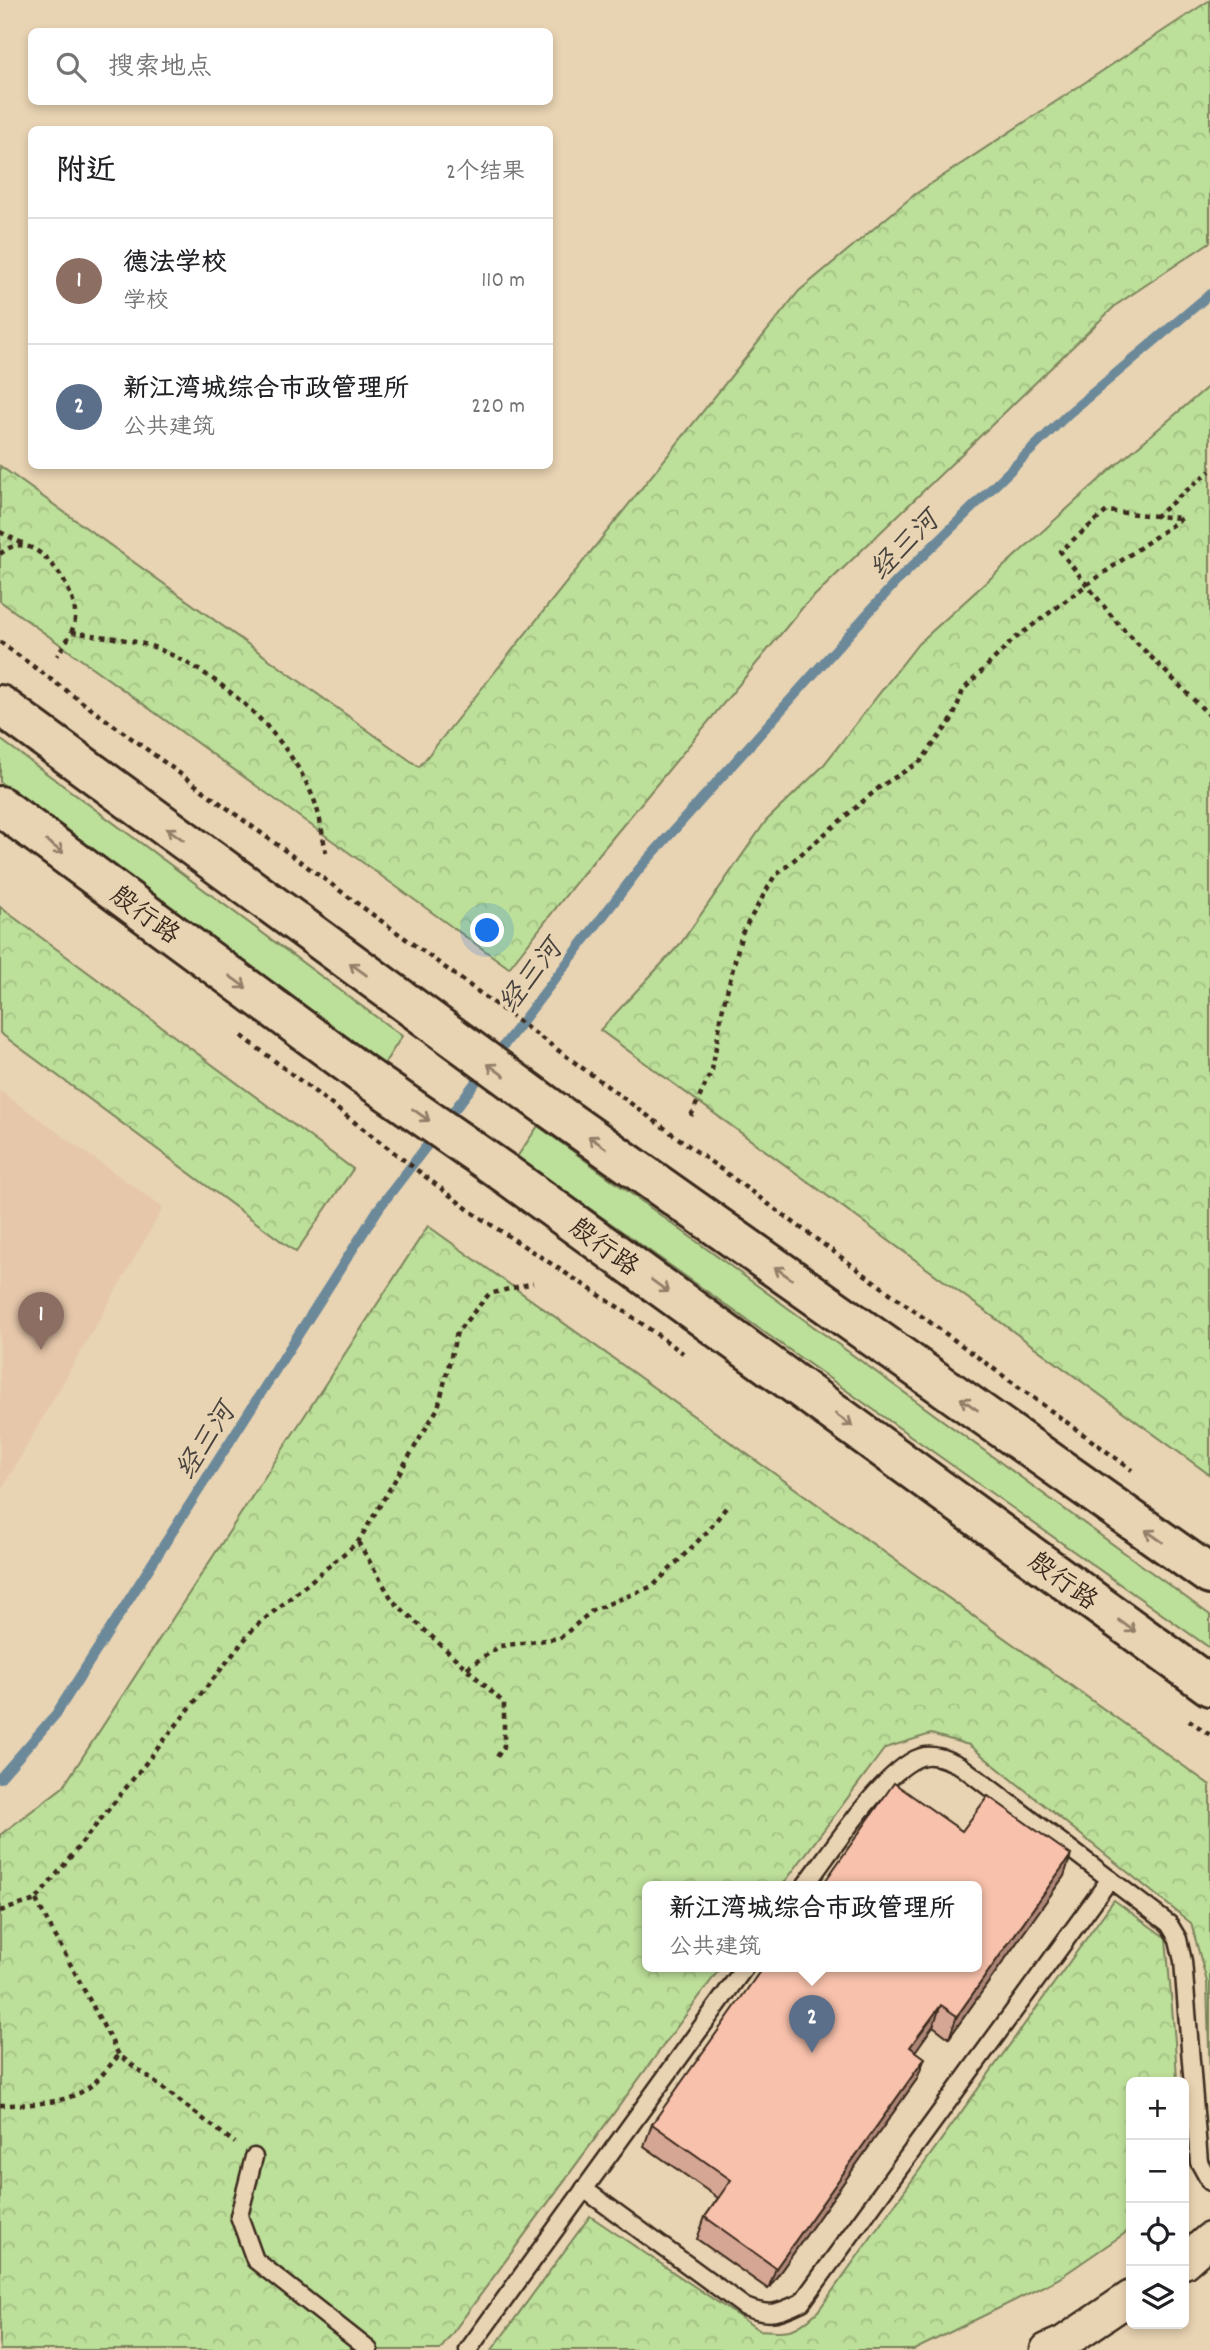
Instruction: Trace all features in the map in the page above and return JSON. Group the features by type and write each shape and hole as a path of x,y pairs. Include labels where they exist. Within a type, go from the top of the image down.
{"main road":[{"path":"0,705 551,1110 1210,1575"},
{"name":"殷行路","path":"0,806 365,1076 506,1174 1210,1686"}],"street":[{"path":"1189,2258 1210,2239"},
{"path":"1059,2348 1126,2301"}],"lane":[{"path":"809,1881 883,1784 906,1763 925,1756 941,1758 961,1766 1169,1924 1178,1939 1183,1961 1199,2162 1210,2182"},
{"path":"584,2189 745,2307 762,2314 782,2311 802,2302 1110,1879"},
{"path":"468,2350 741,1972"},
{"path":"254,2157 239,2216 255,2260 369,2350"}],"path":[{"path":"1156,516 1210,471"},
{"path":"691,1116 712,1070 723,1007 742,933 774,877 881,786 921,761 953,718 963,690 1013,640 1088,584 1182,518 1107,511 1060,551 1088,584 1118,624 1210,716"},
{"path":"0,532 46,557 65,582 76,612 72,632 57,656"},
{"path":"0,554 12,546 27,545"},
{"path":"72,632 154,647 189,664 252,710 295,761 313,796 327,852"},
{"path":"0,642 1133,1470"},
{"path":"348,1118 473,1213 624,1311 690,1358"},
{"path":"0,1911 36,1900 254,1628 358,1542 438,1408 457,1332 489,1294 533,1283"},
{"path":"467,1668 500,1646 560,1638 593,1610 653,1586 708,1531 728,1505"},
{"path":"358,1542 393,1601 504,1703 504,1746 495,1760"},
{"path":"1188,1719 1210,1735"},
{"path":"36,1900 119,2055 254,2157"},
{"path":"0,2105 74,2097 92,2084 119,2055"}],"shaded area":[{"path":"0,1091 163,1208 0,1492"}],"green space":[{"path":"1210,0 1210,242 1116,305 803,607 577,881 509,968 0,601 0,466 419,767 799,291 914,195"},
{"path":"1210,385 1210,1475 600,1030 681,943 766,821 822,767 918,644 1109,471"},
{"path":"0,739 402,1036 384,1064 0,782"},
{"path":"0,907 353,1169 296,1252 0,1033"},
{"path":"538,1126 1210,1615 1210,1648 517,1157"},
{"path":"428,1226 1210,1785 1210,2081 1207,1982 1191,1923 969,1745 931,1734 885,1748 785,1881 642,1881 642,1972 717,1972 440,2350 0,2350 0,1835 63,1787"},
{"path":"1114,1900 1166,1938 1177,2077 1126,2077 1126,2232 1058,2279 914,2350 492,2350 590,2216 759,2330 792,2330 818,2311"}],"building":[{"path":"894,1783 962,1831 988,1796 1071,1855 957,2016 941,2005 910,2047 925,2058 776,2268 705,2217 731,2180 652,2124 759,1972 982,1972 982,1881 825,1881"}],"waterway":[{"name":"经三河","path":"0,1778 56,1714 379,1208 640,868 895,583 1068,414 1210,294"}],"place":[{"name":"德法学校","path":"41,1350"},
{"name":"新江湾城综合市政管理所","path":"812,2053"}]}
